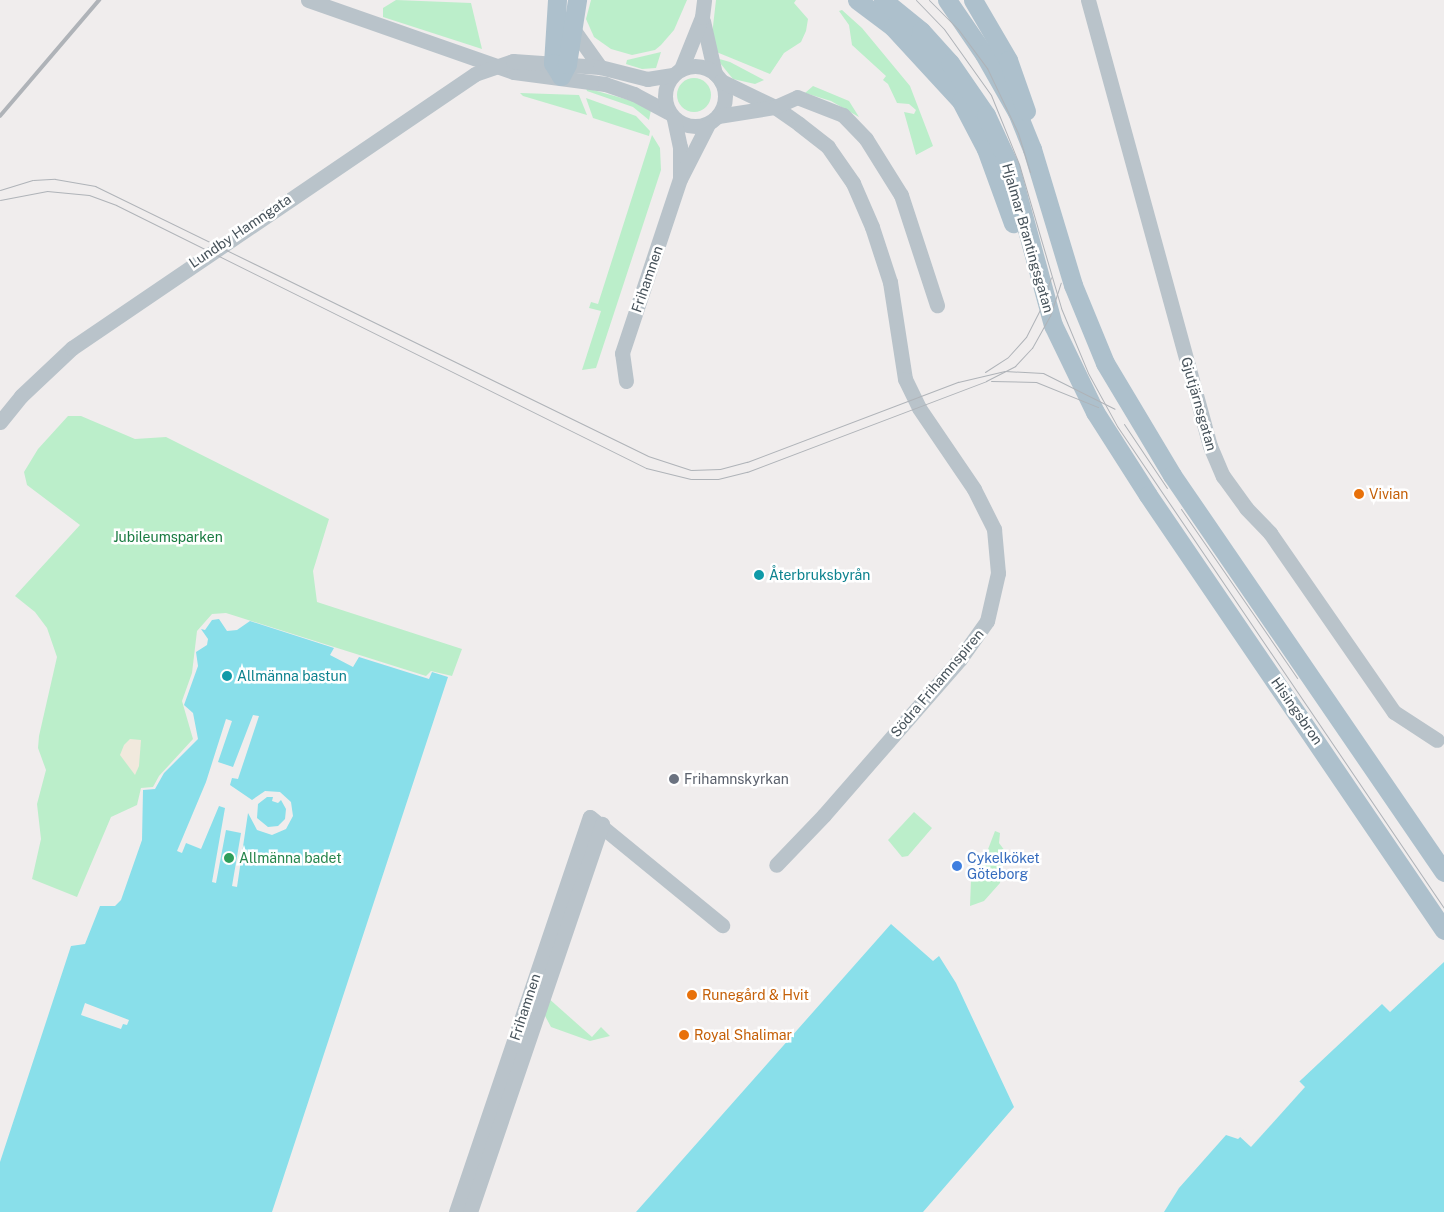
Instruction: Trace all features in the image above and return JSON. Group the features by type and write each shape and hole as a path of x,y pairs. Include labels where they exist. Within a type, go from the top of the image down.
{"main road":[{"path":"556,0 560,68"},
{"path":"560,68 573,29 577,0"},
{"path":"857,0 894,28 961,101 986,149 1009,208 1025,265 1044,297"},
{"name":"Hjalmar Brantingsgatan","path":"883,0 920,31 950,63 986,115 1010,167 1044,297 1073,371 1148,495"},
{"name":"Hjalmar Brantingsgatan","path":"947,0 984,54 1017,112 1032,149 1089,327 1105,363 1172,475 1444,872"},
{"path":"973,0 1008,60 1030,125 1032,149"},
{"name":"Hisingsbron","path":"1148,495 1318,741 1444,930"}],"street":[{"name":"Lundby Hamngata","path":"308,0 499,66"},
{"path":"704,0 702,17 677,72 664,93 671,115 690,127 774,107 797,97 820,104 843,115 866,139 901,195 937,305"},
{"name":"Gjutjärnsgatan","path":"1088,0 1210,446 1216,461 1246,508 1270,533 1394,712 1437,740"},
{"path":"702,17 725,99 713,120"},
{"path":"573,29 600,67"},
{"name":"Lundby Hamngata","path":"0,422 50,366 98,329 467,78 513,61 560,68 600,67 647,80 677,72"},
{"path":"677,72 698,66 774,107"},
{"name":"Lundby Hamngata","path":"560,68 634,94 671,115"},
{"name":"Södra Frihamnspiren","path":"774,107 828,147 853,183 872,227 890,282 905,379 919,408 974,489 990,521 994,530 998,574 987,621 960,659 824,815 776,865"},
{"name":"Frihamnen","path":"671,115 680,147 680,179"},
{"name":"Frihamnen","path":"626,380 622,353 680,179 713,120"},
{"name":"Frihamnen","path":"456,1212 590,816 602,824 470,1212"},
{"path":"602,824 722,925"}],"green space":[{"path":"396,0 471,3 482,49 383,17 383,8"},
{"path":"591,0 687,0 674,30 661,45 655,50 632,55 611,49 594,37 586,19"},
{"path":"716,0 796,0 794,3 808,19 806,31 801,42 784,53 770,74 714,51 712,35"},
{"path":"842,10 862,28 910,86 933,146 916,155 904,112 914,114 916,110 909,104 897,103 888,84 883,80 886,76 852,45 849,25 839,11"},
{"path":"661,52 656,68 642,69 626,64 627,60"},
{"path":"716,58 730,62 764,80 755,84 733,79"},
{"path":"694,78 701,79 706,83 710,88 710,102 706,107 701,111 694,112 687,111 682,107 678,102 677,95 678,88 682,83 687,79"},
{"path":"813,86 849,101 859,117 831,101 805,93"},
{"path":"586,88 636,102 651,110 649,120 633,107 587,91"},
{"path":"520,93 579,95 587,115 523,96"},
{"path":"586,98 636,116 650,131 649,136 593,118"},
{"path":"652,135 660,148 661,170 596,368 582,370 601,311 589,308 591,302 598,304"},
{"name":"Jubileumsparken","path":"68,416 81,416 135,439 166,437 329,519 313,571 317,602 462,649 452,676 431,671 426,676 226,613 212,614 197,631 192,673 182,701 193,739 159,776 153,787 141,788 137,805 111,817 77,897 32,879 41,839 37,804 46,770 38,748 39,736 57,657 47,628 35,612 15,596 80,525 27,485 24,472 38,449"},
{"path":"914,812 932,828 908,856 902,857 888,840"},
{"path":"995,831 1000,833 999,843 1005,851 1000,883 984,901 970,906 971,880 982,865"},
{"path":"547,997 592,1037 601,1027 610,1036 590,1041 551,1027 544,1014"}],"sand":[{"path":"130,739 141,740 139,766 135,775 120,755 124,745"}],"water":[{"path":"219,619 227,631 237,630 250,621 334,648 330,655 353,667 359,657 429,679 432,672 448,677 272,1212 0,1212 0,1162 71,946 85,944 100,906 115,906 121,900 142,840 143,790 155,789 164,773 198,739 193,713 184,705 198,666 196,652 207,645 208,639 201,629 205,630 212,620"},
{"path":"891,924 933,961 939,956 956,983 1014,1107 923,1212 636,1212"},
{"path":"1444,962 1444,1212 1164,1212 1179,1188 1226,1135 1238,1139 1382,1004 1390,1012"}],"pier":[{"path":"253,715 259,716 238,779 232,778 230,785 252,800 265,791 280,792 291,802 293,816 286,829 272,835 257,830 248,813 237,887 232,886 241,833 226,830 216,883 212,882 225,808 219,806 201,849 186,843 182,853 177,851 206,782 226,719 232,721 218,762 233,767","holes":["267,797 273,797 272,801 278,803 281,800 286,809 285,819 278,826 268,827 257,818 258,804"]},
{"path":"85,1003 129,1020 127,1025 123,1024 121,1029 81,1015"},
{"path":"1297,1079 1305,1087 1251,1147 1238,1135"}],"tram line":[{"path":"916,0 944,29 991,95 1019,164 1061,308 1088,373 1117,426 1444,908"},
{"path":"929,0 958,29 987,68 1018,133 1030,172"},
{"path":"0,190 33,180 55,179 95,186 648,456 691,470 720,469 747,462 958,382 1005,371 1043,373 1115,409"},
{"path":"0,200 47,191 89,195 116,205 646,468 691,479 718,479 747,472 986,381 1015,366 1032,348 1050,316 1061,283"},
{"path":"985,372 1008,357 1026,337 1042,305 1051,277"},
{"path":"991,381 1036,382 1098,407"},
{"path":"1124,424 1167,488"},
{"path":"1181,509 1297,678"}],"railway":[{"path":"0,116 99,0"}],"place":[{"name":"Vivian","path":"1359,494"},
{"name":"Återbruksbyrån","path":"759,575"},
{"name":"Allmänna bastun","path":"227,676"},
{"name":"Frihamnskyrkan","path":"674,779"},
{"name":"Allmänna badet","path":"229,858"},
{"name":"Cykelköket Göteborg","path":"957,866"},
{"name":"Runegård & Hvit","path":"692,995"},
{"name":"Royal Shalimar","path":"684,1035"}]}
